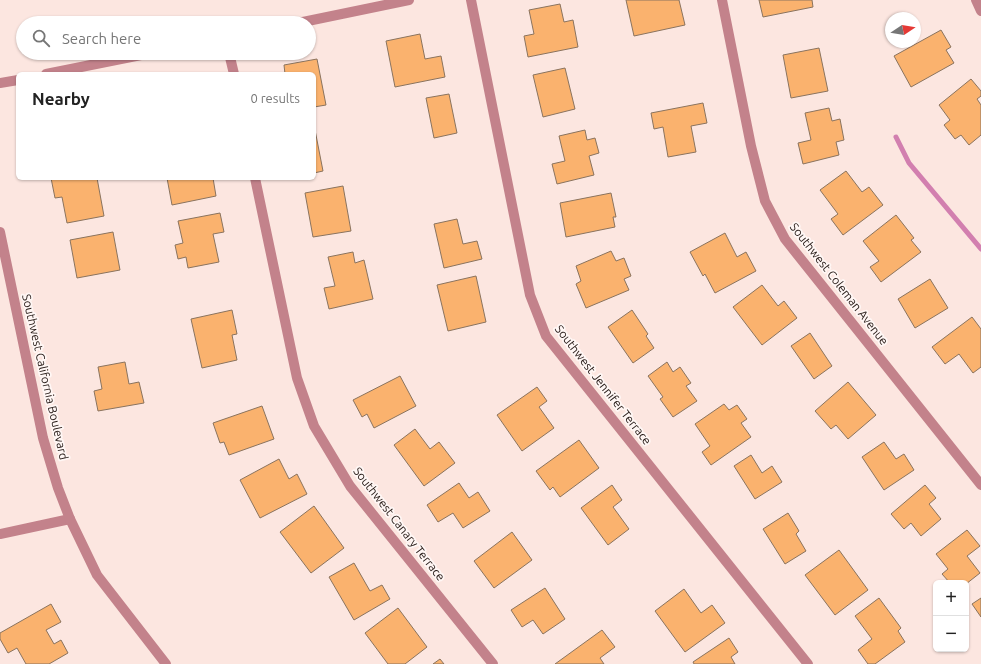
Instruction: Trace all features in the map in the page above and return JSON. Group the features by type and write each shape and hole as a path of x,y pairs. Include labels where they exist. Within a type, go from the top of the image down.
{"street":[{"path":"316,19 409,0"},
{"name":"Southwest Jennifer Terrace","path":"471,0 530,295 546,336 808,664"},
{"name":"Southwest Coleman Avenue","path":"722,0 751,146 765,201 785,239 981,485"},
{"path":"976,0 981,11"},
{"path":"56,72 116,60"},
{"path":"231,60 234,72"},
{"path":"0,83 16,80"},
{"name":"Southwest Canary Terrace","path":"255,180 297,378 314,426 350,486 493,664"},
{"name":"Southwest California Boulevard","path":"0,232 43,438 58,488 70,518 97,575 166,664"},
{"path":"0,534 70,518"}],"building":[{"path":"626,0 679,0 685,25 634,36"},
{"path":"759,0 812,0 813,7 763,17"},
{"path":"560,4 564,22 573,20 578,47 528,57 524,36 534,34 529,10"},
{"path":"941,30 951,47 946,50 954,63 911,87 894,56 908,48 921,48 921,41"},
{"path":"420,34 425,59 441,56 445,77 395,87 386,41"},
{"path":"819,48 828,91 791,98 783,55"},
{"path":"316,59 326,105 316,107 316,72 285,72 284,65"},
{"path":"565,68 575,109 543,117 533,75"},
{"path":"971,79 981,91 981,96 977,99 981,105 981,135 969,145 961,135 955,139 944,125 950,120 939,105"},
{"path":"449,94 457,133 434,138 426,98"},
{"path":"703,103 707,123 691,126 696,152 668,157 663,127 654,129 651,113"},
{"path":"829,108 832,121 840,119 844,140 836,142 839,155 803,164 798,143 811,140 805,113"},
{"path":"585,130 587,140 595,138 599,153 589,156 594,175 557,184 552,164 565,161 559,136"},
{"path":"316,135 323,171 316,173"},
{"path":"846,171 862,192 869,187 883,205 843,235 831,219 838,214 820,190"},
{"path":"51,180 97,180 104,216 67,223 62,197 55,198"},
{"path":"167,180 213,180 216,196 172,205"},
{"path":"343,186 351,231 313,237 305,193"},
{"path":"611,193 616,217 613,217 615,227 566,237 560,203"},
{"path":"220,213 224,232 213,234 219,262 188,268 186,257 178,259 175,245 183,243 178,221"},
{"path":"896,215 914,238 911,240 921,252 881,282 870,267 879,261 863,241"},
{"path":"457,219 463,244 477,241 482,259 444,268 434,224"},
{"path":"113,232 120,270 77,278 70,240"},
{"path":"725,233 737,257 746,252 756,271 715,293 705,274 703,276 690,252"},
{"path":"611,251 616,261 624,258 631,276 624,279 629,290 586,308 576,284 581,281 576,266"},
{"path":"353,252 355,263 364,260 373,299 329,309 324,288 335,286 328,257"},
{"path":"476,276 486,322 448,331 437,285"},
{"path":"930,279 948,308 915,328 898,299"},
{"path":"762,285 778,306 784,301 797,318 762,345 733,307"},
{"path":"232,310 237,334 232,335 237,360 202,368 191,319"},
{"path":"632,310 648,334 646,336 654,348 633,363 608,327"},
{"path":"972,317 981,329 981,367 973,373 959,354 945,364 932,347"},
{"path":"810,333 832,366 814,379 791,346"},
{"path":"125,362 129,384 139,382 144,403 98,411 94,391 102,389 98,367"},
{"path":"667,362 673,372 680,367 691,383 686,386 697,401 673,417 660,399 663,397 648,376"},
{"path":"400,376 416,406 374,428 367,414 362,417 353,400"},
{"path":"848,382 876,415 848,439 836,425 831,429 815,411"},
{"path":"537,387 547,401 539,407 554,428 522,451 497,415"},
{"path":"724,404 729,410 737,405 747,419 741,423 751,437 711,465 702,452 710,446 695,424"},
{"path":"262,406 274,439 229,455 224,442 220,443 213,423"},
{"path":"415,429 430,449 439,442 455,463 424,486 394,445"},
{"path":"579,440 599,468 560,497 553,487 550,490 536,471"},
{"path":"884,442 896,459 904,454 914,470 884,490 862,457"},
{"path":"751,455 762,473 772,466 782,482 755,499 734,466"},
{"path":"279,459 289,479 297,474 307,494 260,518 240,480"},
{"path":"459,483 469,498 478,492 490,511 463,528 453,513 438,522 427,505"},
{"path":"612,485 622,500 613,507 629,529 608,545 581,508"},
{"path":"925,485 936,498 929,504 941,519 921,536 911,523 904,529 891,514"},
{"path":"314,506 344,548 311,573 280,532"},
{"path":"788,513 799,531 796,534 806,551 785,564 763,529"},
{"path":"967,530 980,546 967,556 980,573 969,582 969,580 947,580 942,574 948,569 936,554"},
{"path":"512,532 532,560 494,588 474,561"},
{"path":"839,550 868,590 835,615 805,575"},
{"path":"354,563 370,591 382,585 390,599 354,620 329,577"},
{"path":"545,588 565,619 543,634 533,620 522,627 511,610"},
{"path":"684,589 701,613 712,605 725,623 685,652 655,611"},
{"path":"879,598 901,628 898,631 905,642 875,664 868,664 858,650 872,639 855,616"},
{"path":"981,598 981,617 972,604"},
{"path":"51,604 61,622 46,630 54,644 61,640 68,653 49,664 26,664 17,648 8,653 0,639 0,633"},
{"path":"398,608 427,647 405,664 388,664 365,633"},
{"path":"602,630 615,647 600,658 604,664 555,664"},
{"path":"729,638 738,652 731,657 735,664 694,664 693,662"},
{"path":"440,659 444,664 433,664"}],"waterway":[{"path":"896,137 909,163 981,249"}]}
